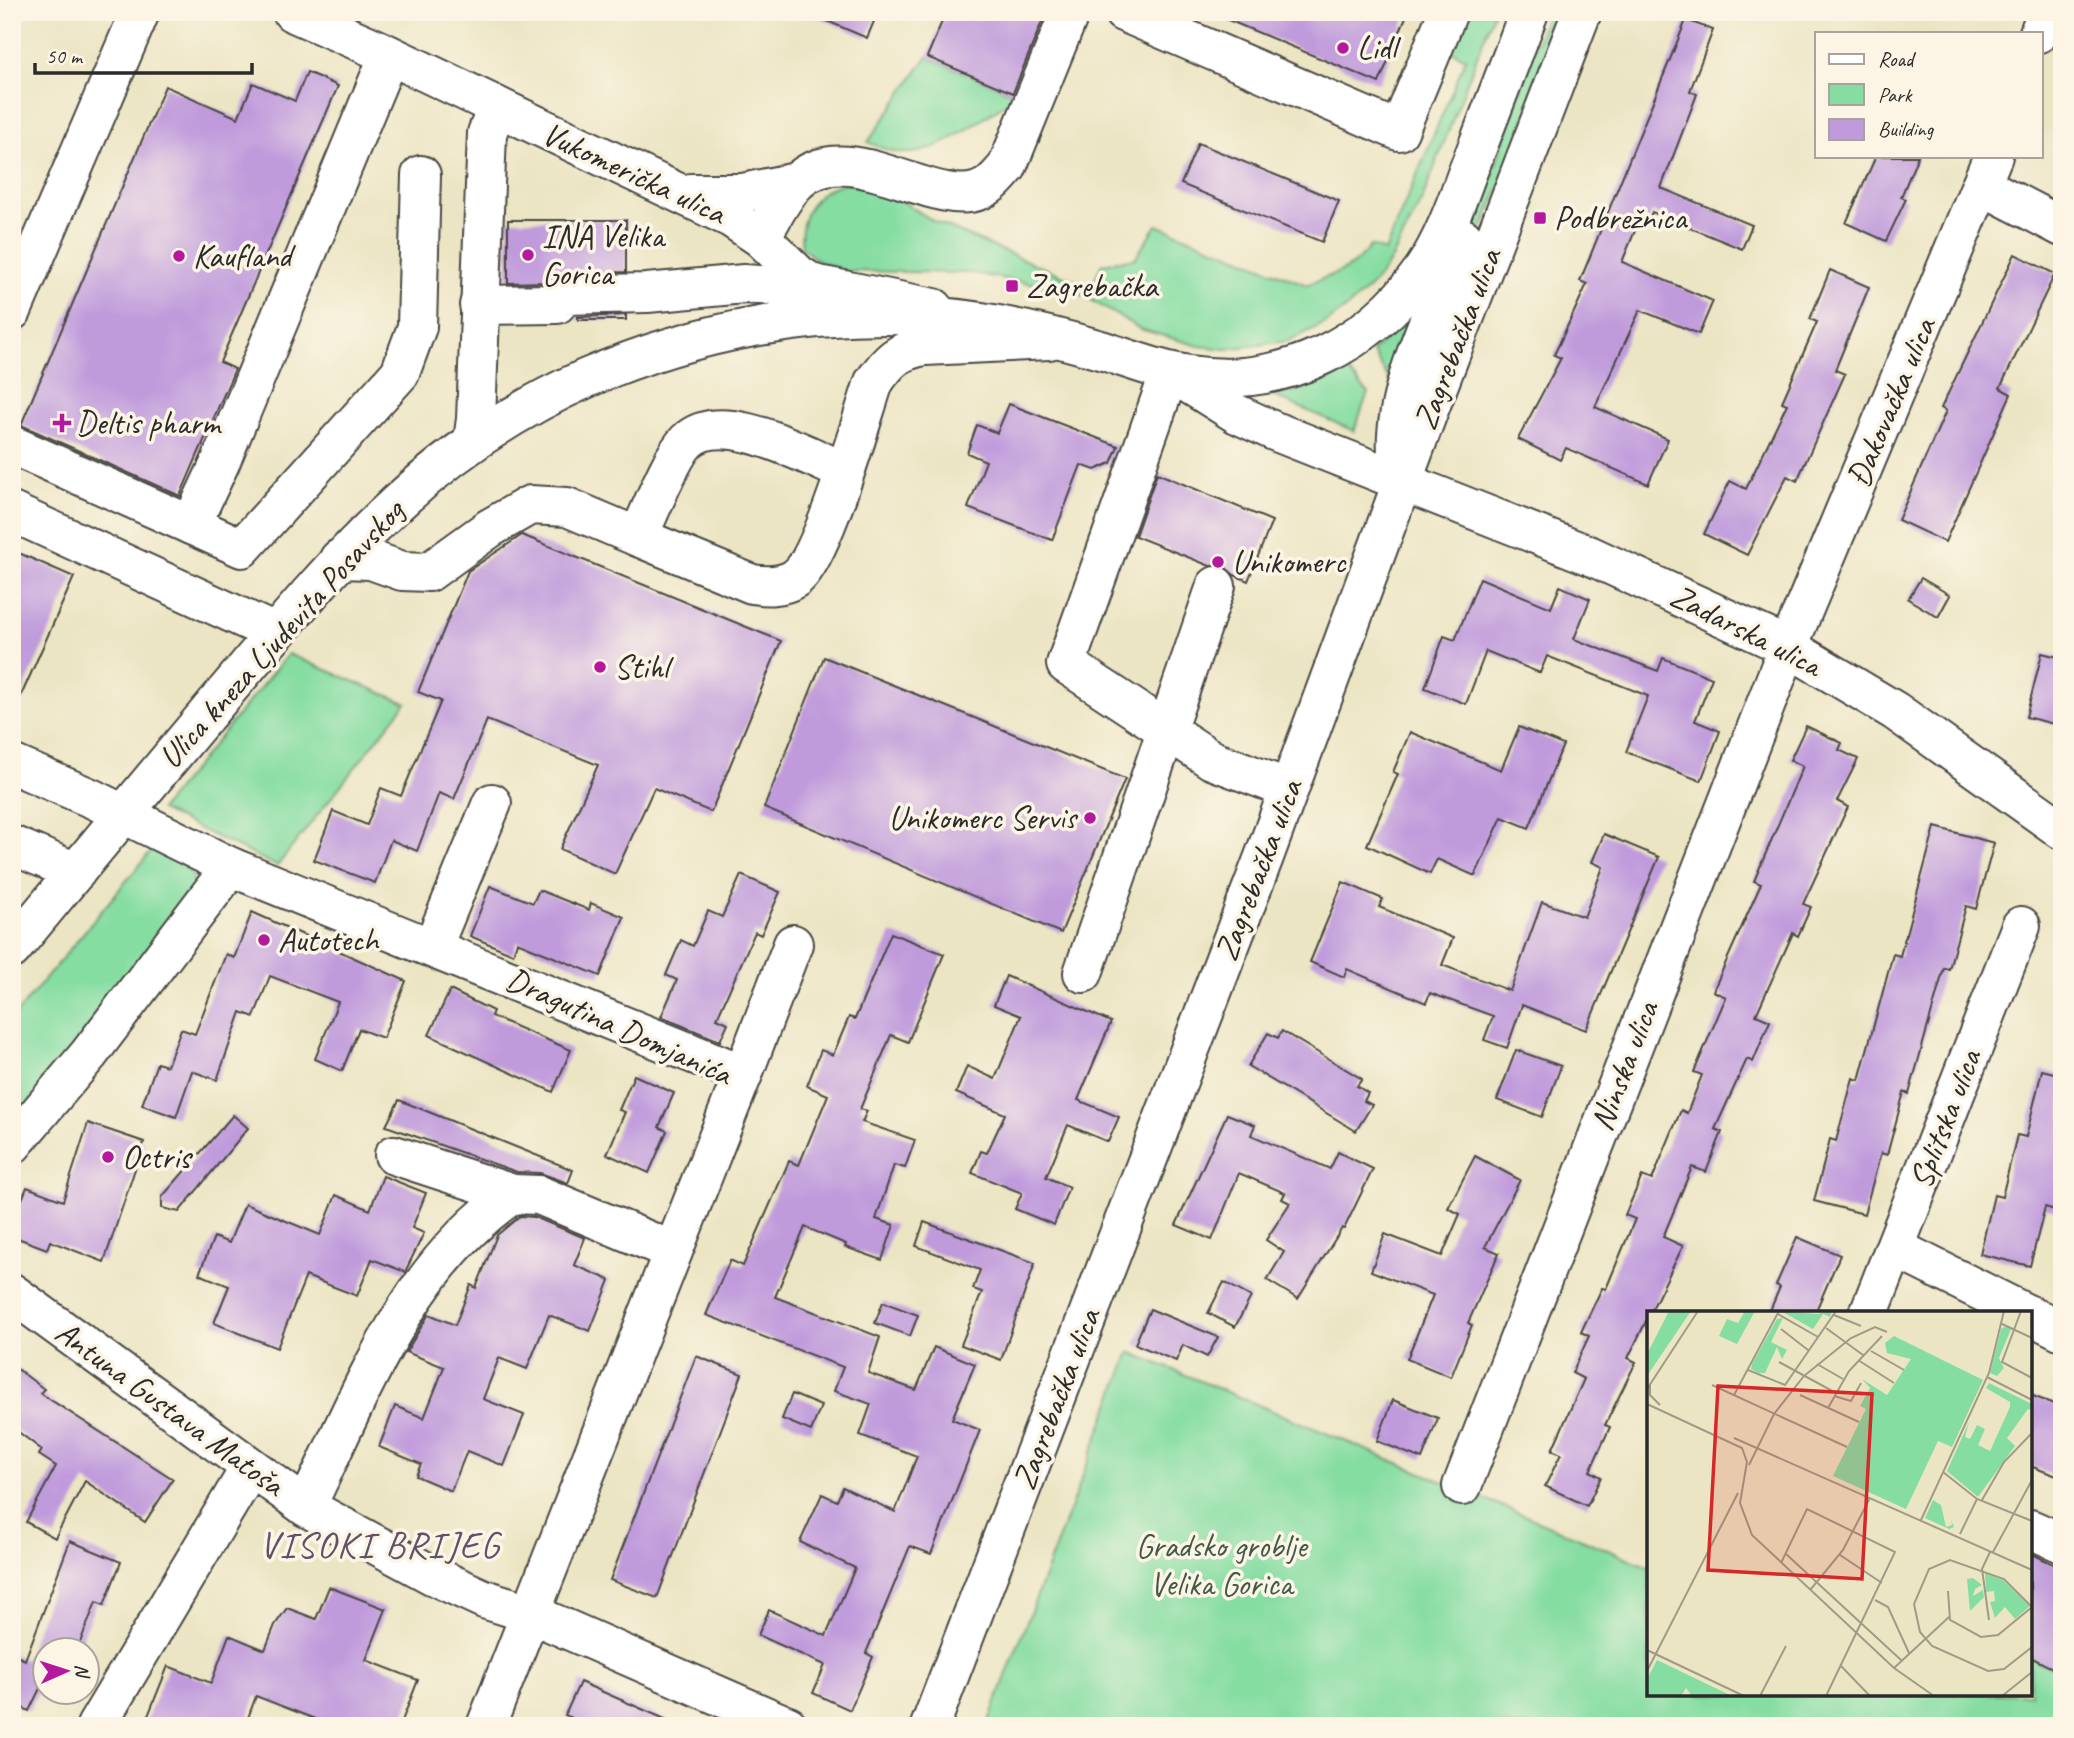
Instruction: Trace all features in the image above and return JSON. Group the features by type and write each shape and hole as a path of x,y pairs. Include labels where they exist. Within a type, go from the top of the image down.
{"street":[{"path":"12,311 140,12"},
{"name":"Vukomerička ulica","path":"292,12 693,199 761,238 799,275 828,289 920,303 972,321"},
{"path":"761,238 796,182 810,172 836,166 882,172 947,193 976,192 991,185 1007,167 1070,12"},
{"path":"1123,12 1399,131 1448,12"},
{"name":"Zagrebačka ulica","path":"1170,372 1210,378 1271,374 1329,354 1372,326 1395,306 1427,265 1460,193 1529,12"},
{"name":"Zagrebačka ulica","path":"930,1726 1289,789 1582,12"},
{"path":"2039,32 2047,12"},
{"path":"191,525 220,463 389,55"},
{"path":"1403,481 1396,444 1399,405 1469,223 1495,127 1500,87"},
{"path":"473,441 487,133 497,108"},
{"path":"1987,170 2062,227"},
{"name":"Đakovačka ulica","path":"1788,647 1987,170"},
{"path":"12,444 243,548 400,373 417,327 421,175"},
{"path":"693,199 796,182"},
{"path":"693,199 726,227 733,249 733,263 727,277 716,285"},
{"path":"419,259 481,264"},
{"path":"479,305 557,304 564,295 647,293 716,285 828,289"},
{"name":"Ulica kneza Ljudevita Posavskog","path":"12,949 339,559 426,475 473,441 537,403 588,378 681,344 778,322 841,317 936,317 972,321 1058,339 1170,372"},
{"path":"339,559 371,560 401,571 429,572 490,528 530,505 567,507 752,584 783,584 795,578 814,553 874,382 889,359 907,349 925,346 1058,339"},
{"path":"1170,372 1066,664 1212,760 1289,789"},
{"name":"Zadarska ulica","path":"1170,372 1249,419 1591,556 1788,647 1895,711 2062,830"},
{"path":"638,537 679,451 687,441 704,430 738,429 844,471"},
{"path":"12,512 275,633"},
{"path":"1083,973 1216,586"},
{"name":"Ninska ulica","path":"1462,1486 1788,647"},
{"name":"Dragutina Domjanića","path":"12,764 231,867 433,946 744,1074 486,1726"},
{"path":"433,946 492,803"},
{"path":"12,845 76,872"},
{"path":"12,1145 89,1054 231,867"},
{"name":"Splitska ulica","path":"1870,1311 2021,926"},
{"path":"744,1074 793,944"},
{"path":"394,1155 513,1194 539,1195 673,1251"},
{"path":"306,1507 406,1306 471,1231 513,1194"},
{"path":"1895,1248 2021,1311"},
{"name":"Antuna Gustava Matoša","path":"12,1293 306,1507 435,1576 484,1598 532,1614 788,1726"},
{"path":"2032,1316 2062,1331"},
{"path":"96,1726 250,1468"},
{"path":"2032,1530 2062,1543"}],"green space":[{"path":"1458,12 1494,12 1422,200 1391,260 1373,284 1348,307 1326,323 1288,341 1226,349 1199,346 1140,329 1084,296 1052,287 972,273 845,271 819,261 802,248 803,224 813,203 830,188 854,183 877,187 936,222 1091,287 1102,264 1135,258 1157,225 1307,285 1349,267 1370,246 1385,251 1466,58 1445,48"},
{"path":"1547,12 1566,12 1497,194 1411,392 1484,199"},
{"path":"927,57 1018,95 964,132 919,152 900,153 868,142"},
{"path":"1416,312 1394,388 1372,351"},
{"path":"1345,368 1368,393 1354,431 1271,395 1300,390"},
{"path":"288,654 406,703 277,866 160,810"},
{"path":"163,849 190,871 194,892 12,1125 12,1019 152,850"},
{"name":"Gradsko groblje Velika Gorica","path":"1130,1352 1647,1566 1647,1696 2032,1696 2032,1658 2062,1673 2062,1726 987,1726"}],"building":[{"path":"806,12 878,12 867,38"},
{"path":"946,12 1046,12 1013,93 927,57"},
{"name":"Lidl","path":"1209,12 1408,12 1379,83"},
{"path":"1686,20 1713,30 1690,91 1697,94 1661,188 1752,225 1742,249 1652,212 1647,224 1639,221 1622,262 1713,301 1699,334 1640,310 1595,407 1668,439 1648,484 1566,448 1560,460 1518,439 1561,358 1554,355 1587,284 1580,281"},
{"name":"Kaufland","path":"307,72 338,86 220,362 235,369 180,496 21,425 165,86 238,118 253,83 295,101"},
{"path":"1198,143 1339,201 1322,242 1181,184"},
{"path":"1875,158 1917,158 1901,197 1906,199 1886,241 1846,223"},
{"path":"508,220 626,220 626,272 563,273 546,282 508,283"},
{"path":"2015,254 2055,274 2000,388 2011,394 1945,542 1898,520 1946,411 1941,408"},
{"path":"1830,270 1869,287 1835,370 1845,374 1797,481 1787,476 1747,555 1704,534 1730,481 1746,489 1787,404 1782,402 1817,322 1810,319"},
{"path":"626,315 626,320 578,320 578,317"},
{"path":"1009,404 1118,446 1111,463 1095,470 1081,465 1052,540 968,508 986,461 967,453 977,425 997,433"},
{"path":"1157,473 1272,521 1248,581 1234,575 1224,566 1210,566 1135,536"},
{"name":"Stihl","path":"522,535 781,641 711,812 654,788 615,874 560,849 598,765 487,720 454,799 439,793 417,851 391,840 375,883 314,860 333,811 367,825 381,788 401,796 441,701 418,692 468,571"},
{"path":"12,550 74,577 12,716"},
{"path":"1480,578 1551,608 1560,586 1590,599 1574,639 1658,671 1663,658 1712,678 1695,721 1720,731 1701,781 1626,752 1648,696 1547,656 1540,673 1486,651 1466,704 1425,688 1444,636 1455,640"},
{"path":"1921,578 1950,595 1938,617 1908,599"},
{"path":"2042,653 2062,658 2062,726 2026,717"},
{"path":"824,657 1125,779 1061,933 764,808"},
{"path":"1806,726 1842,743 1839,750 1858,759 1837,801 1848,807 1803,904 1811,907 1798,936 1793,933 1756,1015 1770,1021 1753,1062 1747,1059 1715,1129 1722,1132 1706,1172 1692,1167 1663,1237 1683,1246 1651,1311 1647,1311 1647,1319 1628,1358 1636,1362 1605,1425 1610,1427 1590,1471 1601,1477 1587,1506 1545,1486 1561,1454 1552,1450 1584,1379 1572,1373 1589,1336 1581,1332 1602,1288 1606,1289 1635,1219 1625,1215 1642,1176 1652,1180 1681,1110 1687,1113 1702,1075 1694,1072 1726,997 1713,991 1761,884 1754,881 1803,766 1790,760"},
{"path":"1519,727 1563,745 1529,828 1502,817 1475,876 1437,859 1430,874 1367,845 1398,774 1393,772 1410,732 1501,770"},
{"path":"1935,827 1994,843 1976,909 1966,906 1949,969 1944,968 1909,1094 1904,1092 1887,1155 1881,1153 1864,1214 1814,1201 1830,1139 1836,1141 1853,1078 1859,1080 1893,954 1900,956"},
{"path":"1604,834 1659,857 1586,1030 1522,1005 1507,1048 1484,1040 1493,1016 1430,993 1426,1003 1347,969 1344,977 1310,962 1343,882 1383,899 1379,907 1453,938 1442,965 1510,991 1542,902 1584,917 1603,867 1592,862"},
{"path":"741,875 780,892 761,935 755,932 717,1018 728,1023 720,1041 661,1017 677,980 666,975 681,940 693,946 708,911 722,917"},
{"path":"490,886 533,903 539,890 589,910 591,903 624,917 600,976 517,942 513,954 470,936"},
{"path":"252,912 406,981 383,1038 359,1029 342,1071 315,1059 338,1002 270,976 254,1017 241,1012 217,1080 192,1071 176,1117 142,1105 157,1063 167,1066 181,1029 195,1034 226,954 234,958"},
{"path":"891,933 944,954 908,1042 891,1035 860,1109 867,1111 862,1122 915,1140 905,1168 894,1165 876,1219 894,1225 882,1260 845,1247 846,1244 805,1227 775,1297 880,1337 868,1373 916,1390 934,1347 975,1364 952,1419 980,1430 931,1554 910,1546 866,1653 873,1657 850,1710 813,1693 825,1665 758,1635 769,1610 826,1636 855,1568 800,1542 822,1494 837,1501 843,1487 895,1512 917,1456 860,1435 871,1404 834,1391 843,1367 706,1315 730,1260 743,1266 789,1161 799,1165 828,1095 807,1086 821,1050 833,1055 849,1017 855,1019"},
{"path":"1006,976 1111,1022 1078,1100 1119,1117 1108,1142 1068,1125 1046,1177 1069,1187 1054,1225 1015,1209 1022,1193 972,1173 981,1151 987,1153 1005,1114 956,1093 967,1066 995,1079 1021,1016 994,1005"},
{"path":"450,990 493,1011 491,1016 571,1050 553,1092 429,1035"},
{"path":"1282,1031 1362,1079 1357,1086 1368,1093 1364,1101 1372,1105 1356,1131 1248,1066 1268,1033 1278,1038"},
{"path":"1516,1050 1561,1066 1542,1117 1497,1100"},
{"path":"2042,1070 2062,1075 2062,1184 2055,1210 2045,1207 2030,1266 1980,1254 1994,1195 2002,1197 2017,1135 2026,1137"},
{"path":"634,1075 674,1093 659,1127 667,1131 649,1173 607,1154 625,1112 619,1110"},
{"path":"399,1100 573,1170 568,1183 540,1173 517,1172 386,1126"},
{"path":"1227,1114 1255,1125 1251,1135 1330,1169 1338,1152 1373,1169 1344,1229 1342,1228 1298,1299 1267,1280 1284,1252 1266,1240 1290,1203 1282,1199 1285,1193 1239,1173 1212,1240 1176,1225"},
{"path":"233,1115 248,1128 179,1212 162,1208 162,1197"},
{"path":"88,1123 144,1142 104,1262 50,1241 47,1249 12,1236 12,1224 27,1187 63,1201"},
{"path":"1475,1156 1520,1180 1485,1247 1499,1253 1468,1323 1472,1325 1451,1377 1407,1359 1433,1295 1371,1271 1385,1234 1442,1256 1460,1214 1448,1208"},
{"path":"383,1176 426,1193 412,1228 424,1233 405,1272 372,1259 357,1296 306,1276 277,1348 214,1323 229,1286 199,1274 214,1237 229,1243 245,1204 320,1235 336,1195 370,1210"},
{"path":"520,1216 534,1217 585,1238 574,1265 610,1280 590,1331 549,1315 527,1369 499,1358 483,1399 524,1415 504,1466 467,1451 451,1491 416,1476 421,1464 379,1447 395,1406 424,1418 444,1367 406,1352 429,1314 455,1325 471,1285 476,1288 497,1235"},
{"path":"924,1222 1035,1263 1001,1360 961,1345 982,1292 973,1289 980,1270 916,1246"},
{"path":"1797,1237 1840,1255 1816,1311 1770,1311 1780,1287 1776,1285"},
{"path":"1224,1282 1251,1297 1235,1327 1208,1313"},
{"path":"883,1302 918,1315 910,1336 875,1323"},
{"path":"1150,1309 1218,1337 1207,1357 1183,1345 1176,1361 1135,1344"},
{"path":"696,1356 742,1374 657,1598 610,1580"},
{"path":"12,1365 44,1389 40,1393 173,1479 145,1522 85,1481 55,1538 26,1522 56,1466 39,1455 42,1450 12,1427"},
{"path":"792,1394 821,1406 811,1431 782,1419"},
{"path":"2032,1396 2062,1407 2062,1478 2032,1467"},
{"path":"1393,1400 1438,1418 1422,1459 1377,1441"},
{"path":"70,1541 121,1562 104,1605 96,1602 83,1636 34,1636"},
{"path":"2032,1554 2062,1568 2062,1673 2032,1658"},
{"path":"329,1587 386,1609 366,1660 418,1680 400,1726 333,1726 256,1696 245,1726 144,1726 168,1666 211,1683 229,1635 265,1650 275,1625 287,1608 316,1619"},
{"path":"32,1641 32,1705 29,1711 12,1703 12,1654 25,1660"},
{"path":"580,1682 681,1726 590,1726 565,1715"}],"place":[{"name":"Lidl","path":"1343,48"},
{"name":"Podbrežnica","path":"1540,218"},
{"name":"INA Velika Gorica","path":"528,255"},
{"name":"Kaufland","path":"179,256"},
{"name":"Zagrebačka","path":"1012,286"},
{"name":"Deltis pharm","path":"62,423"},
{"name":"Unikomerc","path":"1218,562"},
{"name":"Stihl","path":"600,667"},
{"name":"Unikomerc Servis","path":"1090,818"},
{"name":"Autotech","path":"264,940"},
{"name":"Octris","path":"108,1157"}],"district":[{"name":"VISOKI BRIJEG","path":"380,1544"}]}
